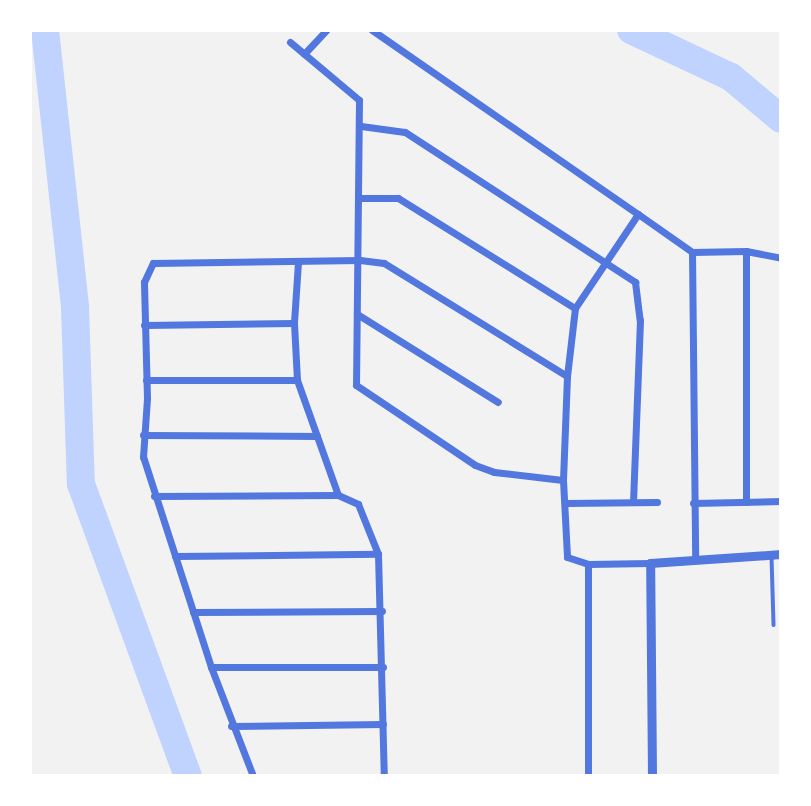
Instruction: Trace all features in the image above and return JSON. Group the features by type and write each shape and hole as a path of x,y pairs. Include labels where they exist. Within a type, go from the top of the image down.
{"street":[{"path":"304,54 327,30"},
{"path":"373,30 692,252 746,251 781,258"},
{"path":"290,42 359,100 360,260 356,385 475,465 494,472 563,480"},
{"path":"361,126 405,132 638,288 633,502"},
{"path":"360,198 398,198 575,308"},
{"path":"638,214 575,308 567,376 563,480 567,557 589,564 777,555"},
{"path":"746,251 746,502"},
{"path":"692,252 695,560"},
{"path":"253,776 231,726 143,457 146,380 144,282 153,263 360,260 384,263 567,376"},
{"path":"298,262 294,323 297,380 338,495"},
{"path":"357,314 498,402"},
{"path":"144,325 294,323"},
{"path":"146,380 297,380"},
{"path":"143,435 317,436"},
{"path":"154,496 338,495 358,504 378,554 382,611 384,776"},
{"path":"694,503 781,501"},
{"path":"566,503 657,502"},
{"path":"175,556 378,554"},
{"path":"650,563 652,776"},
{"path":"588,776 589,564"},
{"path":"193,612 382,611"},
{"path":"211,667 383,667"},
{"path":"231,726 383,724"}],"lane":[{"path":"774,625 777,555"}],"waterway":[{"path":"45,30 75,307 81,484 188,776"},
{"path":"631,30 731,77 781,119"}]}
